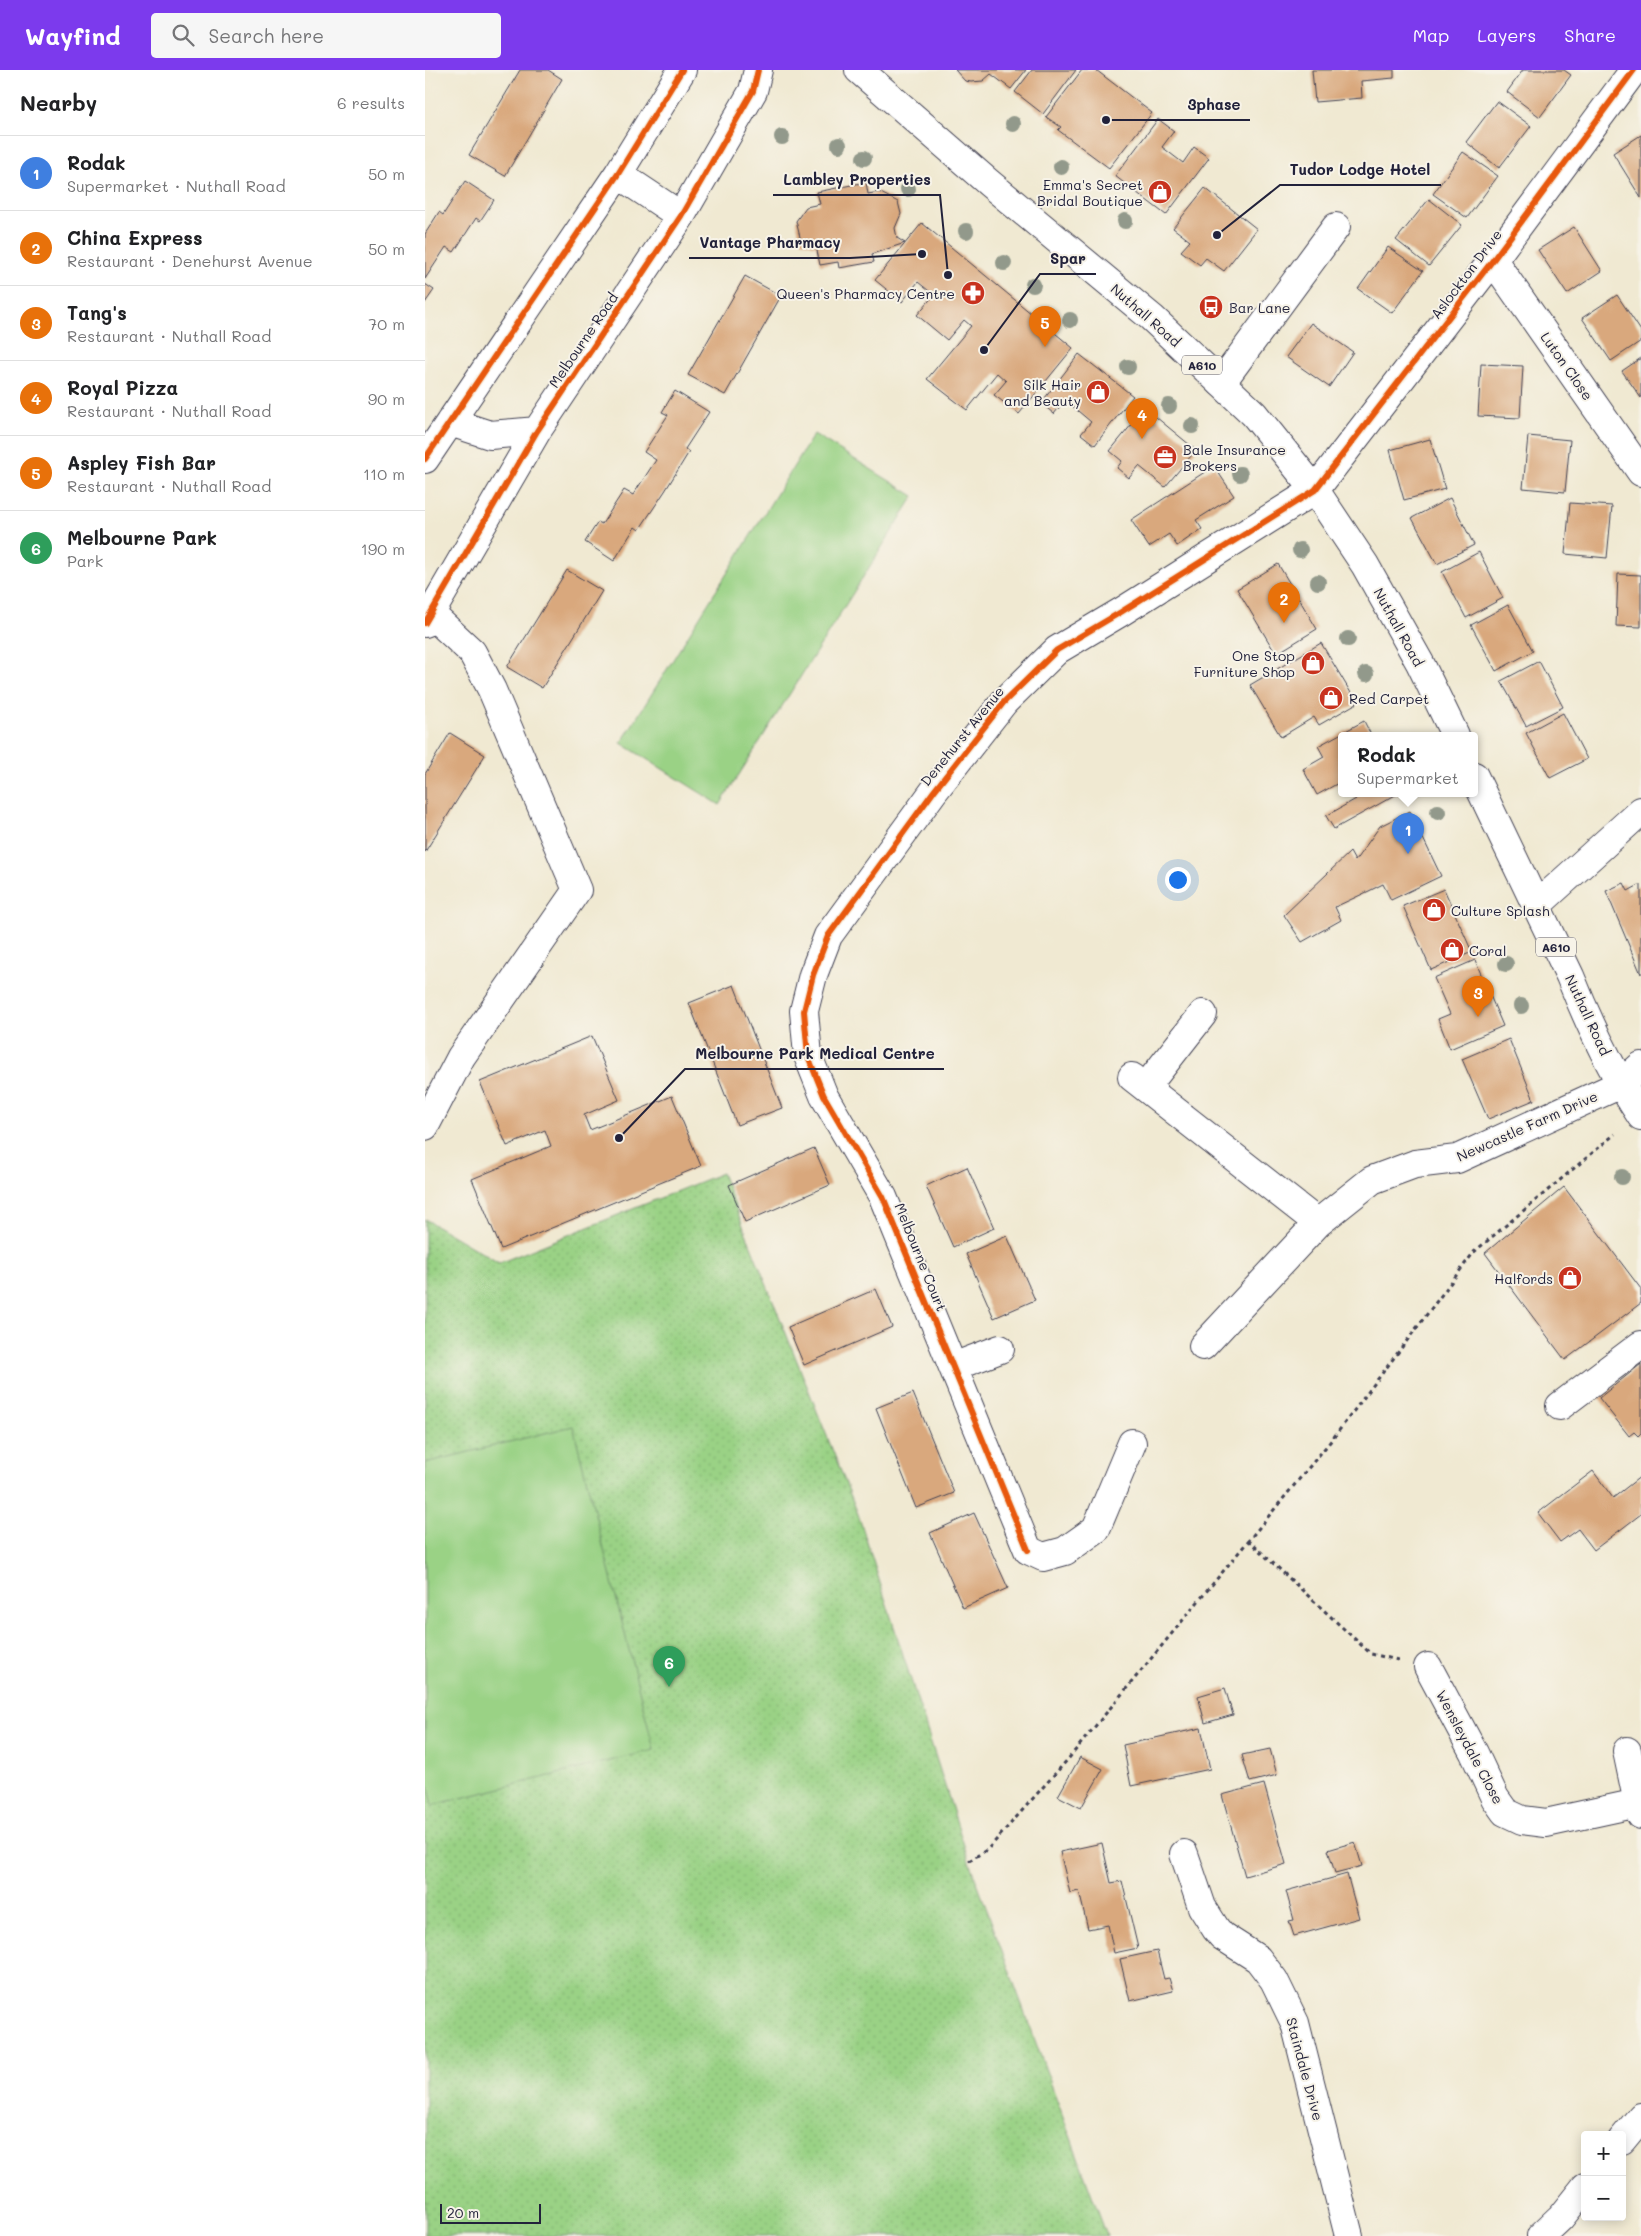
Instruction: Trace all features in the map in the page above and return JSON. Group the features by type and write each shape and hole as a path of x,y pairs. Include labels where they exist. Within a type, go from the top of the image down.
{"main road":[{"path":"425,459 618,174 682,70"},
{"name":"Melbourne Road","path":"428,618 537,431 681,216 753,91 758,70"},
{"name":"Nuthall Road","path":"859,70 989,183 1152,318 1254,414 1315,490 1365,565 1420,663 1454,732"},
{"name":"Aslockton Drive","path":"1315,490 1493,260 1634,70"},
{"path":"618,174 681,216"},
{"path":"1221,383 1336,226"},
{"name":"Luton Close","path":"1493,260 1641,472"},
{"path":"450,422 489,435 537,431"},
{"name":"Denehurst Avenue","path":"813,975 828,936 934,791 1004,702 1057,650 1315,490"},
{"path":"425,1126 461,1057 577,890 492,690 472,652 428,618"},
{"name":"Nuthall Road","path":"1478,784 1570,976 1583,1010 1621,1084 1640,1115"},
{"path":"1536,906 1641,811"},
{"name":"Melbourne Court","path":"813,975 803,1011 808,1056 824,1096 883,1197 1028,1550 1043,1557 1065,1551 1096,1529 1132,1443"},
{"path":"1203,1014 1139,1082 1318,1223"},
{"name":"Newcastle Farm Drive","path":"1203,1346 1318,1223 1372,1180 1415,1164 1457,1158 1621,1084 1641,1066"},
{"path":"1559,1406 1641,1345"},
{"path":"953,1367 1000,1349"},
{"name":"Wensleydale Close","path":"1428,1667 1474,1753 1495,1798 1505,1812 1522,1820 1545,1822 1639,1809 1627,1751"},
{"name":"Staindale Drive","path":"1184,1854 1202,1907 1216,1929 1222,1936 1258,1959 1274,1980 1295,2023 1349,2236"},
{"path":"1626,2135 1641,2117"},
{"path":"1541,2236 1561,2217 1581,2192"}],"path":[{"path":"969,1861 989,1849 1069,1758 1334,1437 1474,1252 1640,1115"},
{"path":"1248,1540 1371,1654 1428,1667"}],"green space":[{"path":"814,434 914,496 720,805 621,743"},
{"path":"722,1173 858,1514 969,1861 1107,2236 425,2236 425,1219 499,1263"},
{"path":"573,1426 654,1750 433,1805 425,1773 425,1463"}],"building":[{"path":"520,70 548,70 562,79 505,176 469,155"},
{"path":"955,70 1026,70 1011,89 991,74 983,81 971,82 965,81"},
{"path":"1032,70 1076,70 1043,114 1015,92"},
{"path":"1082,70 1096,70 1152,113 1109,168 1058,130 1061,127 1046,117"},
{"path":"1312,70 1394,70 1394,78 1361,81 1362,98 1315,102"},
{"path":"1523,70 1564,70 1571,75 1540,117 1507,92"},
{"path":"1497,101 1531,126 1499,168 1466,142"},
{"path":"1158,119 1174,131 1162,147 1183,163 1194,147 1209,158 1166,215 1115,176"},
{"path":"1641,135 1641,198 1613,153"},
{"path":"1463,152 1498,176 1467,218 1433,194"},
{"path":"465,181 494,200 480,221 476,218 454,252 446,247 425,279 425,234 439,212 443,215"},
{"path":"866,182 868,194 879,192 898,202 901,214 895,228 897,238 905,243 872,254 874,262 839,268 838,262 820,265 816,246 801,241 796,221 806,207 820,204 817,192"},
{"path":"1205,188 1257,229 1224,271 1206,258 1200,265 1181,251 1190,241 1173,228"},
{"path":"1429,199 1462,225 1429,266 1396,240"},
{"path":"922,223 1073,348 1019,414 994,395 1006,381 997,373 967,410 927,379 971,326 964,320 947,340 917,315 934,295 918,282 902,302 875,280"},
{"path":"1574,227 1602,271 1567,294 1538,250"},
{"path":"1388,247 1423,271 1392,313 1358,289"},
{"path":"745,276 781,296 725,395 688,375"},
{"path":"425,284 434,290 425,303"},
{"path":"1617,295 1641,331 1641,341 1611,361 1582,318"},
{"path":"1311,323 1353,352 1329,387 1286,357"},
{"path":"1079,354 1133,396 1095,445 1081,434 1091,422 1065,400 1054,414 1041,403"},
{"path":"1641,358 1641,398 1622,371"},
{"path":"1481,364 1523,366 1520,418 1478,416"},
{"path":"675,391 709,412 685,449 689,452 665,491 639,530 635,527 614,561 585,542 598,522 602,524 624,490 633,495 656,460 644,452 668,415 662,412"},
{"path":"1145,408 1196,450 1165,487 1139,466 1129,478 1117,468 1122,461 1110,451"},
{"path":"1528,436 1570,440 1565,492 1523,488"},
{"path":"1430,439 1445,489 1404,500 1390,450"},
{"path":"1214,466 1234,496 1196,520 1202,529 1177,546 1169,534 1149,547 1131,520"},
{"path":"1450,498 1474,545 1437,564 1412,518"},
{"path":"1570,503 1612,506 1607,558 1565,554"},
{"path":"1479,552 1503,598 1466,618 1442,572"},
{"path":"1278,564 1317,629 1276,654 1237,589"},
{"path":"567,570 602,591 542,688 507,667"},
{"path":"1618,574 1641,575 1641,627 1616,626"},
{"path":"1508,605 1533,651 1496,671 1471,625"},
{"path":"1321,643 1357,703 1319,725 1314,717 1281,737 1250,685"},
{"path":"1539,661 1563,707 1526,726 1501,681"},
{"path":"1563,713 1587,759 1550,778 1526,733"},
{"path":"1364,721 1370,732 1344,732"},
{"path":"450,733 485,755 425,852 425,774"},
{"path":"1338,735 1338,783 1317,795 1303,769 1324,757 1318,746"},
{"path":"1355,797 1392,797 1334,829 1326,816 1356,799"},
{"path":"1410,811 1441,876 1391,900 1383,884 1335,907 1341,920 1302,942 1284,915 1350,852 1355,861 1380,826"},
{"path":"1624,883 1628,891 1641,884 1641,974 1606,891"},
{"path":"1444,889 1472,952 1431,970 1403,906"},
{"path":"1475,960 1503,1026 1450,1049 1438,1019 1450,1014 1434,978"},
{"path":"734,985 782,1108 737,1125 689,1003"},
{"path":"592,1036 619,1100 584,1115 590,1130 672,1096 701,1166 501,1249 472,1179 551,1146 545,1130 507,1146 480,1082"},
{"path":"1509,1039 1534,1100 1488,1119 1462,1059"},
{"path":"814,1148 830,1185 745,1222 729,1185"},
{"path":"967,1167 994,1228 953,1247 926,1186"},
{"path":"1564,1187 1641,1289 1641,1303 1565,1360 1485,1253"},
{"path":"1007,1236 1035,1300 994,1318 966,1254"},
{"path":"876,1289 892,1327 804,1365 788,1327"},
{"path":"1641,1364 1641,1433 1638,1436 1634,1432 1629,1436 1599,1398"},
{"path":"913,1393 954,1493 916,1508 876,1408"},
{"path":"1593,1471 1613,1498 1641,1476 1641,1514 1594,1550 1578,1529 1560,1542 1538,1513"},
{"path":"974,1513 1008,1588 963,1608 930,1533"},
{"path":"1225,1688 1233,1715 1205,1723 1198,1696"},
{"path":"1201,1728 1210,1769 1131,1786 1123,1745"},
{"path":"1270,1749 1277,1775 1250,1782 1242,1755"},
{"path":"1080,1757 1103,1769 1081,1808 1058,1796"},
{"path":"1264,1784 1286,1864 1245,1876 1222,1795"},
{"path":"1355,1842 1362,1866 1335,1873 1328,1850"},
{"path":"1102,1843 1111,1883 1122,1881 1138,1948 1114,1953 1108,1925 1088,1929 1079,1891 1070,1893 1060,1852"},
{"path":"1347,1874 1359,1918 1294,1936 1289,1921 1294,1920 1286,1891"},
{"path":"1157,1951 1164,1979 1169,1978 1173,1991 1130,2001 1120,1959"}],"cycle path":[{"path":"425,459 618,174 682,70"},
{"path":"425,623 537,431 681,216 753,91 758,70"},
{"path":"1028,1550 883,1197 824,1096 808,1056 804,1011 813,975 828,936 934,791 1004,702 1057,650 1315,490 1493,260 1634,70"}],"place":[{"name":"3phase","path":"1106,120"},
{"name":"Emma's Secret Bridal Boutique","path":"1160,192"},
{"name":"Tudor Lodge Hotel","path":"1217,235"},
{"name":"Vantage Pharmacy","path":"922,254"},
{"name":"Lambley Properties","path":"948,275"},
{"name":"Queen's Pharmacy Centre","path":"973,293"},
{"name":"Bar Lane","path":"1211,307"},
{"name":"Aspley Fish Bar","path":"1045,347"},
{"name":"Spar","path":"984,350"},
{"name":"Silk Hair and Beauty","path":"1098,392"},
{"name":"Royal Pizza","path":"1142,439"},
{"name":"Bale Insurance Brokers","path":"1165,457"},
{"name":"China Express","path":"1284,623"},
{"name":"One Stop Furniture Shop","path":"1313,663"},
{"name":"Red Carpet","path":"1331,698"},
{"name":"Rodak","path":"1408,854"},
{"name":"Culture Splash","path":"1434,910"},
{"name":"Coral","path":"1452,950"},
{"name":"Tang's","path":"1478,1017"},
{"name":"Melbourne Park Medical Centre","path":"619,1138"},
{"name":"Halfords","path":"1570,1278"},
{"name":"Melbourne Park","path":"669,1687"}]}
